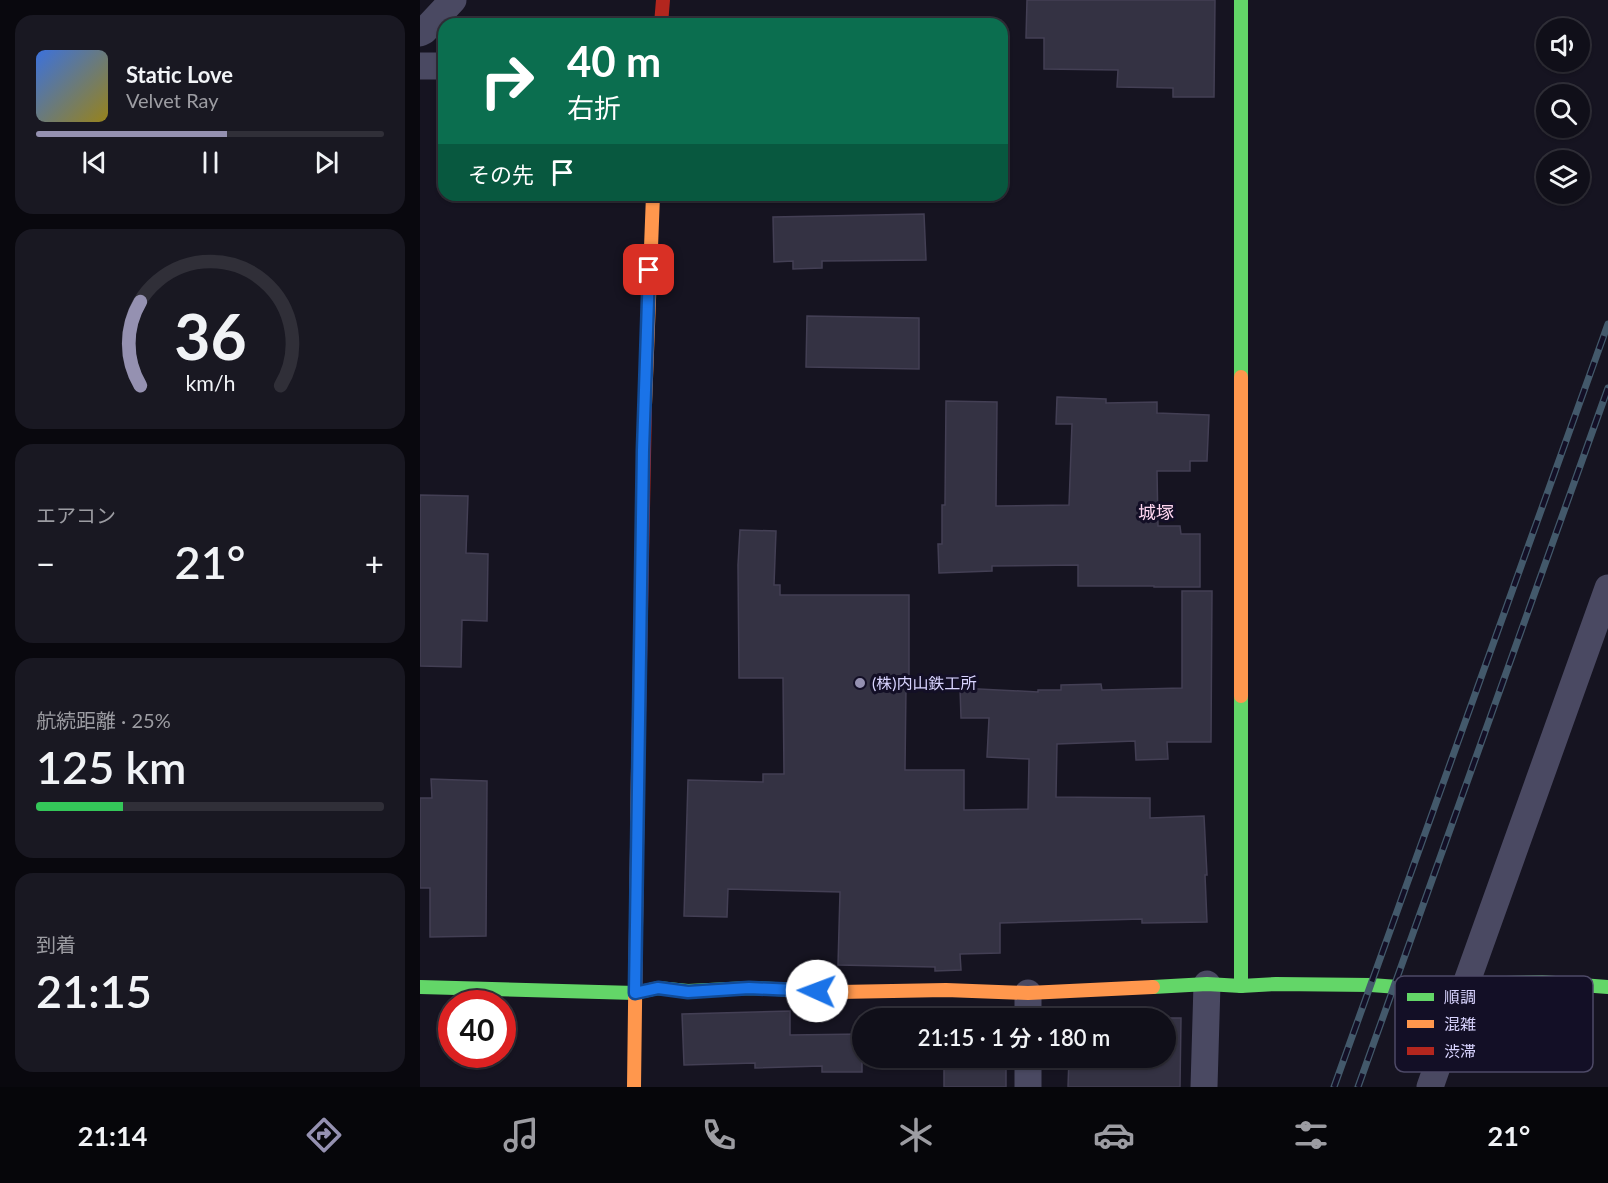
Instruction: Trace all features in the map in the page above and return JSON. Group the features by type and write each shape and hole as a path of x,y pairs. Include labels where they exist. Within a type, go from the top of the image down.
{"street":[{"path":"420,33 453,0"},
{"path":"662,18 663,0"},
{"path":"1241,0 1241,986"},
{"path":"420,66 438,66"},
{"path":"634,1087 644,390 653,201"},
{"path":"1469,976 1608,588"},
{"path":"420,987 635,993 658,988 688,992 749,988 839,992 946,990 1028,1006 1207,984 1395,987"},
{"path":"1204,1087 1207,984"},
{"path":"1593,986 1608,987"},
{"path":"1028,1068 1028,1087"},
{"path":"1430,1087 1435,1072"}],"building":[{"path":"1027,0 1215,0 1214,97 1173,97 1173,88 1117,87 1118,70 1044,69 1044,38 1026,38"},
{"path":"924,214 926,260 822,261 822,268 793,269 793,261 774,262 773,217"},
{"path":"807,316 919,318 919,369 806,367"},
{"path":"1057,397 1106,399 1106,403 1157,402 1157,413 1209,415 1207,461 1190,461 1190,471 1157,471 1158,526 1180,526 1181,534 1200,534 1200,587 1078,586 1078,565 992,566 992,571 939,573 938,544 942,544 942,505 945,505 946,401 997,402 996,506 1069,505 1072,424 1056,424"},
{"path":"420,495 468,496 466,553 488,554 487,621 462,620 461,667 420,666"},
{"path":"740,530 776,531 774,585 780,585 780,595 909,595 909,687 906,687 905,770 964,770 964,810 1028,809 1029,759 987,757 989,718 961,718 960,688 1038,692 1038,690 1061,690 1061,685 1101,684 1102,690 1182,688 1182,591 1212,591 1211,742 1167,742 1168,759 1136,760 1135,741 1057,744 1056,797 1150,798 1150,818 1204,816 1207,922 1142,923 1142,919 1000,923 1000,953 960,954 961,970 935,971 935,967 838,965 840,892 728,889 727,917 684,916 688,780 763,782 763,774 784,774 783,678 739,678"},
{"path":"431,779 487,781 486,936 430,937 430,888 420,888 420,798 432,798"},
{"path":"790,1011 790,1035 852,1034 852,1068 862,1068 862,1072 822,1072 822,1066 755,1068 755,1063 684,1065 682,1014"},
{"path":"1176,1018 1181,1018 1180,1087 1068,1087 1069,1068 1176,1068"},
{"path":"944,1068 1006,1068 1006,1087 944,1087"}],"railway":[{"path":"1334,1087 1608,324"},
{"path":"1398,976 1608,388"},
{"path":"1358,1087 1395,984"}],"traffic: fast":[{"path":"1241,0 1241,377"},
{"path":"1241,696 1241,986"},
{"path":"1153,987 1207,984 1395,987"},
{"path":"1593,986 1608,987"},
{"path":"420,987 635,993 658,988 688,991 749,988 803,990"}],"traffic: slow":[{"path":"645,405 653,201"},
{"path":"1241,377 1241,696"},
{"path":"634,1087 638,767"},
{"path":"803,990 839,992 946,990 1028,993 1153,987"}],"traffic: jam":[{"path":"662,18 663,0"},
{"path":"638,767 645,405"}],"place":[{"name":"(株)内山鉄工所","path":"860,683"}],"district":[{"name":"城塚","path":"1156,513"}],"route":[{"path":"649,270 639,640 635,993 658,988 688,992 749,988 817,991"}]}
